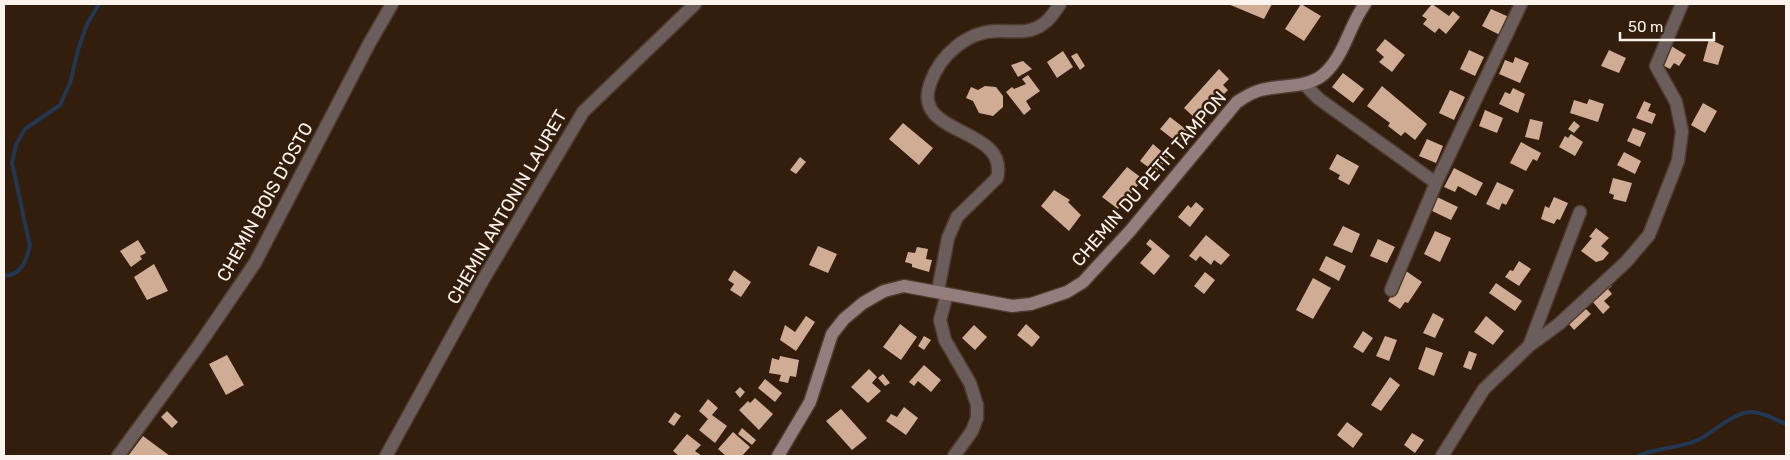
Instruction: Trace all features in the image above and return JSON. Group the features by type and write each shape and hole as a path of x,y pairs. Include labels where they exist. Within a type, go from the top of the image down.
{"street":[{"name":"CHEMIN BOIS D'OSTO","path":"118,456 255,264 392,4"},
{"name":"CHEMIN ANTONIN LAURET","path":"386,456 483,280 583,112 694,4"},
{"path":"954,456 972,431 977,405 970,383 944,340 940,320 952,227 957,217 997,178 999,161 984,144 936,118 930,110 928,101 932,78 944,58 958,45 974,35 1035,29 1050,18 1060,4"},
{"name":"CHEMIN DU PETIT TAMPON","path":"778,456 810,402 832,334 844,319 863,303 884,291 904,286 1012,306 1031,304 1066,292 1083,282 1130,231 1237,102 1250,93 1264,89 1304,84 1326,73 1335,61 1357,14 1365,4"},
{"path":"1390,290 1436,183 1521,4"},
{"path":"1442,456 1484,389 1529,346 1559,324 1613,275 1639,249 1649,235 1678,161 1681,147 1680,112 1656,66 1682,4"},
{"path":"1304,84 1319,99 1436,183"},
{"path":"1529,346 1580,212"}],"building":[{"path":"1228,4 1272,4 1264,19"},
{"path":"1301,4 1321,16 1304,41 1285,29"},
{"path":"1432,4 1449,16 1453,11 1460,17 1446,34 1439,28 1435,33 1423,24 1427,19 1422,16"},
{"path":"1491,9 1509,17 1500,35 1482,26"},
{"path":"1385,39 1405,55 1392,72 1379,62 1384,57 1376,50"},
{"path":"1709,39 1724,46 1718,65 1703,61"},
{"path":"1668,44 1686,55 1679,66 1674,63 1670,69 1657,62"},
{"path":"1469,50 1484,57 1475,76 1460,69"},
{"path":"1609,50 1626,58 1619,73 1601,66"},
{"path":"1063,51 1073,67 1057,78 1047,62"},
{"path":"1077,53 1085,66 1080,70 1071,56"},
{"path":"1515,57 1529,63 1520,83 1499,74 1505,60 1513,63"},
{"path":"1023,61 1032,69 1018,77 1011,65"},
{"path":"1219,69 1229,79 1223,85 1228,90 1213,105 1210,102 1195,118 1184,108"},
{"path":"1343,73 1364,89 1353,103 1332,87"},
{"path":"1028,75 1040,91 1026,101 1031,109 1024,115 1006,92 1012,87 1014,89 1026,84 1022,79"},
{"path":"985,86 996,87 1003,96 1003,107 993,116 979,113 973,101 966,98 971,87 978,90"},
{"path":"1382,86 1427,124 1415,140 1405,132 1401,136 1388,126 1390,123 1367,106"},
{"path":"1513,88 1525,94 1518,113 1499,104 1505,92 1510,94"},
{"path":"1450,90 1465,97 1454,120 1439,113"},
{"path":"1589,99 1604,104 1598,122 1570,113 1574,100 1587,104"},
{"path":"1644,101 1651,104 1648,111 1656,114 1652,124 1636,118"},
{"path":"1703,103 1717,111 1705,133 1691,125"},
{"path":"1485,110 1503,118 1497,133 1479,126"},
{"path":"1170,117 1188,131 1178,143 1160,129"},
{"path":"1530,119 1543,122 1539,140 1525,137"},
{"path":"1574,121 1580,126 1574,133 1568,129"},
{"path":"903,123 933,148 919,165 889,139"},
{"path":"1633,128 1646,133 1640,147 1627,141"},
{"path":"1571,134 1583,142 1575,156 1559,147 1565,136 1568,138"},
{"path":"1427,139 1443,146 1436,163 1419,156"},
{"path":"1521,142 1541,153 1537,161 1533,159 1526,171 1510,163"},
{"path":"1153,144 1168,157 1156,173 1140,161"},
{"path":"1624,152 1641,161 1635,174 1617,165"},
{"path":"1337,154 1359,166 1349,185 1338,179 1340,175 1329,169"},
{"path":"800,157 806,162 796,174 790,170"},
{"path":"1127,167 1143,179 1118,209 1102,197"},
{"path":"1454,168 1483,183 1476,196 1458,186 1455,192 1444,187"},
{"path":"1613,178 1632,183 1626,202 1613,199 1614,195 1609,193"},
{"path":"1497,182 1514,190 1506,205 1502,203 1499,210 1486,204"},
{"path":"1054,190 1070,200 1068,202 1081,215 1069,231 1041,206"},
{"path":"1437,197 1458,207 1451,220 1430,210"},
{"path":"1554,197 1568,203 1560,220 1557,219 1554,224 1541,219 1545,206 1549,208"},
{"path":"1196,202 1204,209 1190,227 1178,217 1188,205 1191,208"},
{"path":"1343,226 1360,234 1352,253 1333,245"},
{"path":"1596,228 1609,238 1601,246 1609,253 1603,260 1596,262 1581,251 1592,238 1589,237"},
{"path":"1435,231 1451,238 1440,262 1424,254"},
{"path":"1206,235 1230,255 1221,265 1214,260 1211,265 1200,256 1196,261 1189,256"},
{"path":"1150,239 1170,256 1154,275 1140,263 1152,249 1146,244"},
{"path":"1378,239 1395,247 1387,263 1370,256"},
{"path":"138,240 146,253 140,256 142,259 131,267 120,251"},
{"path":"818,246 837,254 828,273 809,265"},
{"path":"917,247 928,249 926,259 932,260 929,272 912,267 912,264 905,262 908,252 915,253"},
{"path":"1326,256 1346,266 1339,281 1319,270"},
{"path":"1519,261 1531,269 1519,286 1505,277 1510,270 1513,271"},
{"path":"154,264 168,291 147,300 134,277"},
{"path":"734,270 751,282 741,297 730,290 734,284 728,280"},
{"path":"1406,271 1422,282 1408,303 1405,302 1400,309 1388,301"},
{"path":"1205,272 1215,280 1204,294 1194,286"},
{"path":"1313,278 1331,288 1313,319 1296,310"},
{"path":"1496,283 1522,301 1515,311 1489,293"},
{"path":"1609,283 1612,286 1608,289 1612,294 1604,301 1610,307 1603,314 1592,301"},
{"path":"1585,308 1591,314 1574,330 1568,323"},
{"path":"1433,313 1444,319 1435,338 1423,333"},
{"path":"806,316 815,322 796,351 780,340 785,325 795,332"},
{"path":"1486,316 1504,331 1493,345 1474,332"},
{"path":"900,324 917,337 901,360 883,347"},
{"path":"1026,324 1040,337 1032,347 1017,335"},
{"path":"974,325 987,337 975,350 962,338"},
{"path":"1363,331 1373,338 1363,353 1353,347"},
{"path":"924,336 931,340 924,350 918,346"},
{"path":"1385,336 1397,340 1389,361 1376,356"},
{"path":"1426,347 1443,353 1434,376 1418,369"},
{"path":"1469,351 1477,354 1471,370 1463,367"},
{"path":"227,355 244,385 226,395 209,364"},
{"path":"780,356 799,360 796,377 790,376 788,383 779,381 781,375 769,373 772,358 779,360"},
{"path":"924,365 941,380 931,392 918,381 914,386 909,382"},
{"path":"869,369 877,377 872,383 881,391 868,403 851,387"},
{"path":"883,374 890,383 885,386 878,378"},
{"path":"1390,377 1400,385 1381,411 1371,405"},
{"path":"765,379 782,393 775,402 758,388"},
{"path":"740,387 745,392 740,398 735,392"},
{"path":"755,398 773,414 759,430 739,410 748,401 750,403"},
{"path":"708,399 718,408 712,415 727,426 715,443 699,430 708,419 699,411"},
{"path":"904,407 918,418 906,435 886,421 891,414 897,417"},
{"path":"841,409 867,438 852,450 826,421"},
{"path":"167,411 178,422 172,428 161,417"},
{"path":"675,412 681,416 674,426 668,422"},
{"path":"1347,422 1363,434 1353,448 1337,435"},
{"path":"742,428 756,440 752,445 738,434"},
{"path":"733,432 750,447 742,456 726,456 718,449"},
{"path":"1412,433 1424,440 1415,453 1404,445"},
{"path":"687,434 701,445 695,451 702,456 679,456 673,451"},
{"path":"143,436 170,456 128,456"}],"waterway":[{"path":"4,276 19,270 25,262 30,246 12,163 16,145 25,129 60,105 70,83 87,24 99,4"},
{"path":"1638,456 1698,440 1731,418 1746,413 1762,414 1786,424"}]}
